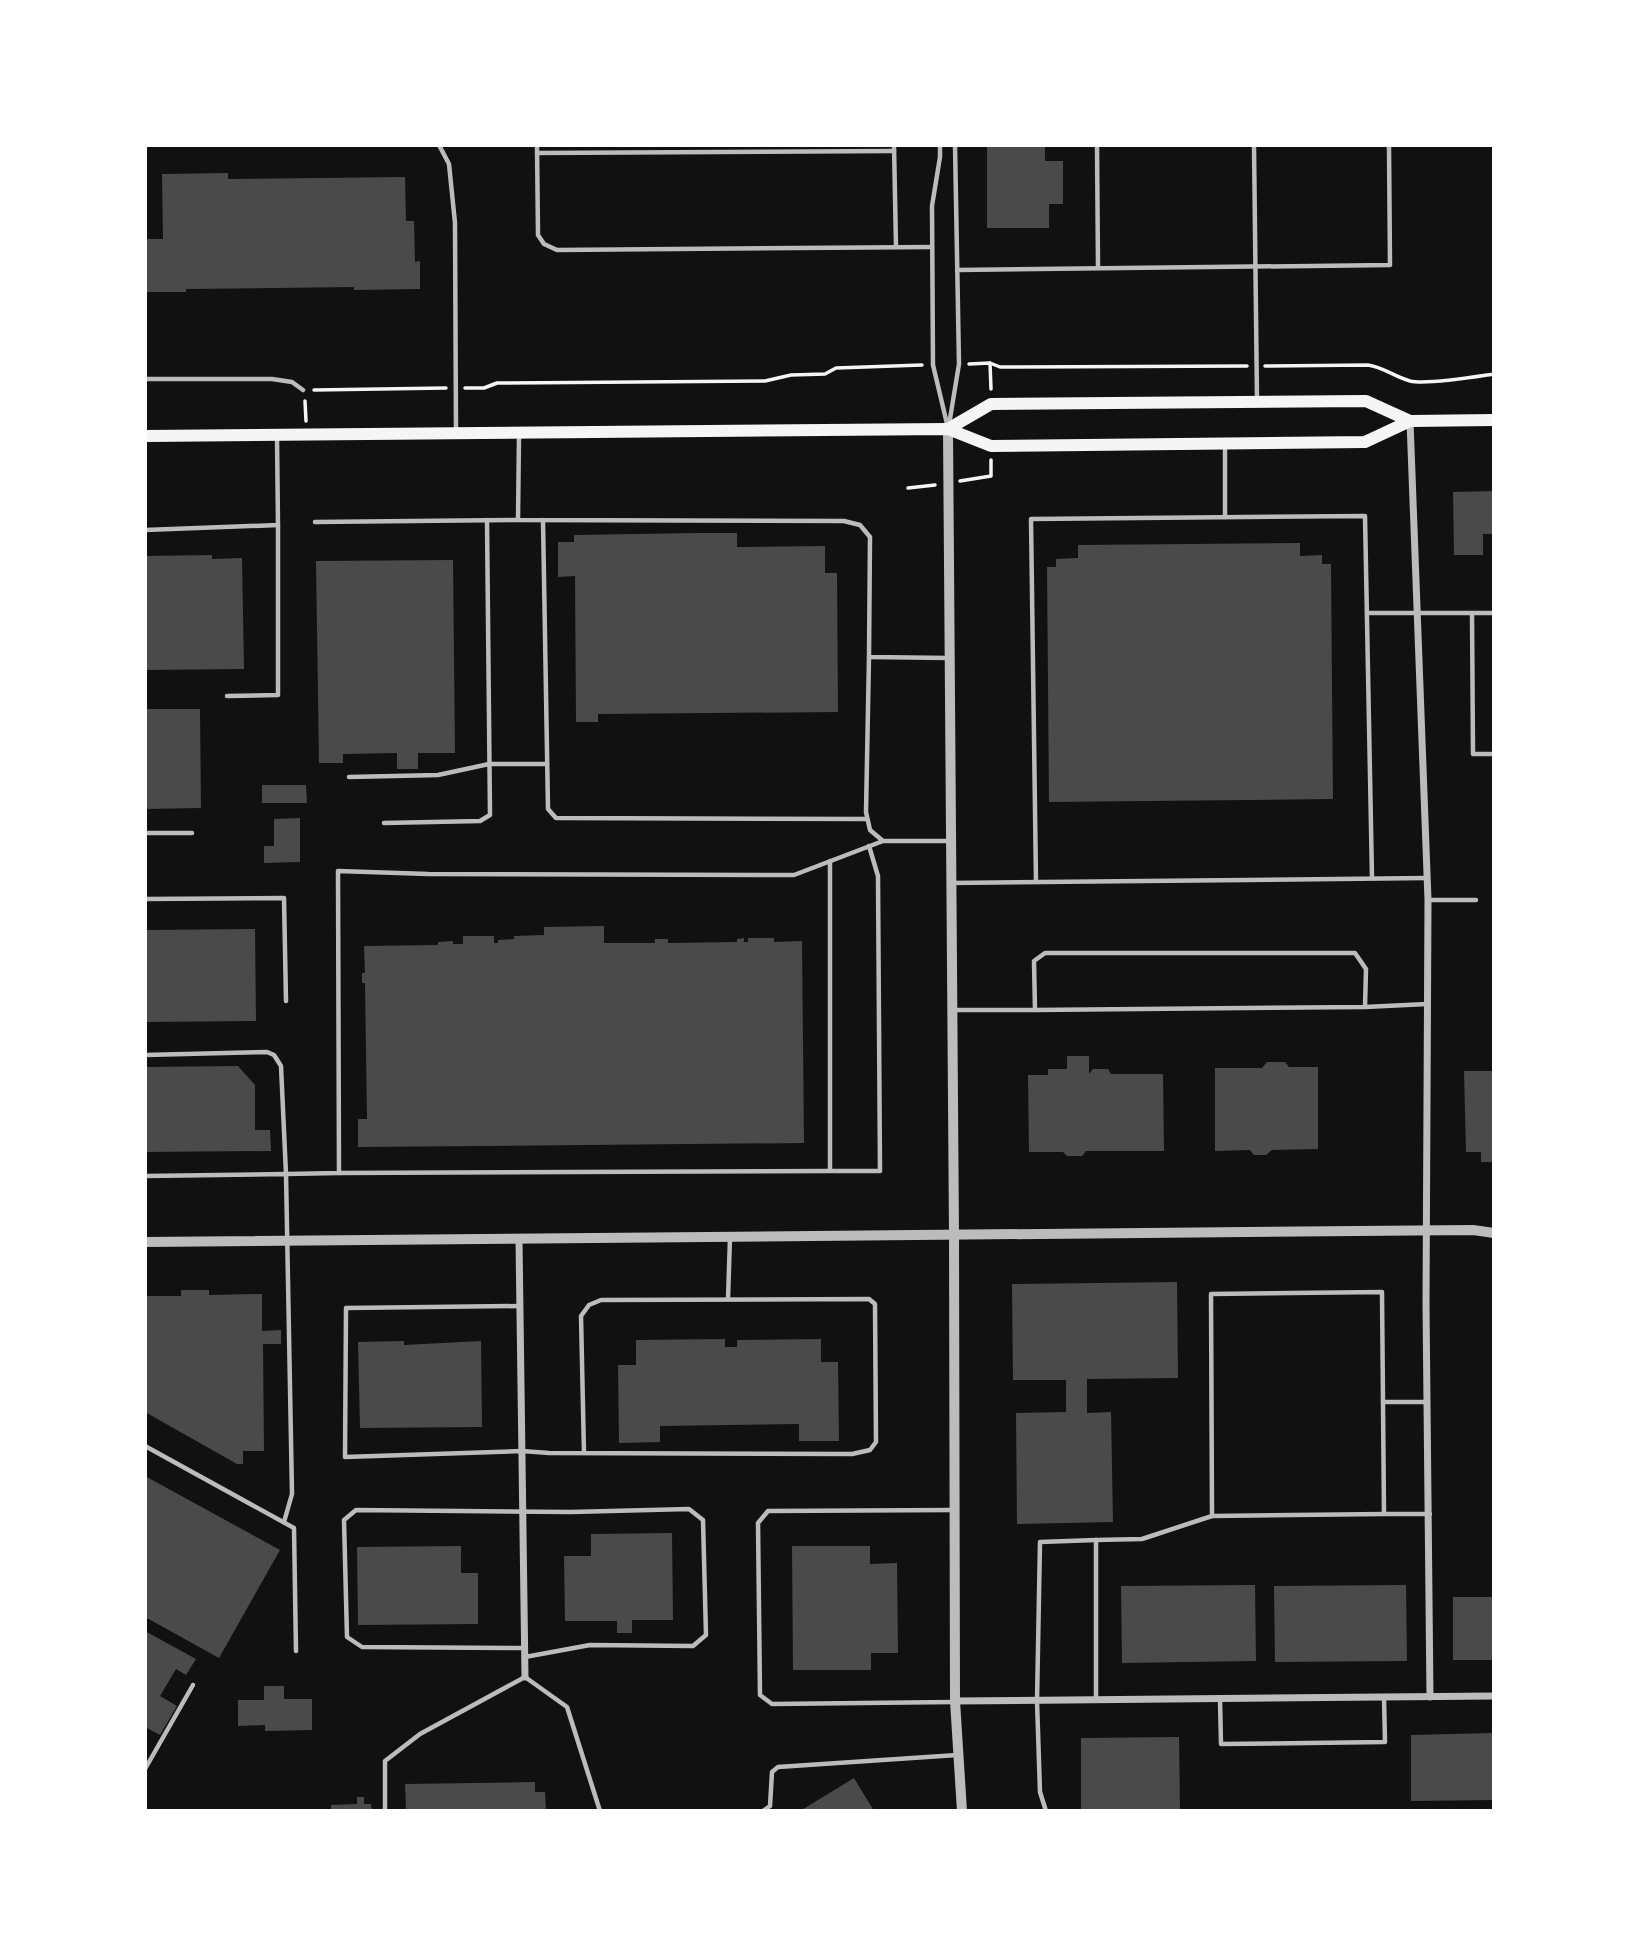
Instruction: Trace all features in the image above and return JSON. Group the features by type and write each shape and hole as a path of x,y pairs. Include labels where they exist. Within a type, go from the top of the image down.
{"main road":[{"path":"948,429 991,404 1366,401 1410,421"},
{"path":"145,436 948,429 991,446 1225,444 1365,442 1410,421 1494,420"}],"street":[{"path":"1410,421 1428,900 1430,1697"},
{"path":"948,429 954,1235 953,1510 955,1702 962,1811"},
{"path":"145,1242 1473,1230 1494,1233"},
{"path":"519,1240 525,1677"},
{"path":"955,1702 1494,1696"}],"lane":[{"path":"439,145 449,164 455,223 457,435"},
{"path":"537,145 538,236 544,244 557,250 932,247"},
{"path":"940,145 932,206 933,365 948,429"},
{"path":"948,429 959,364 955,145"},
{"path":"1097,145 1098,267"},
{"path":"1254,145 1257,402"},
{"path":"957,270 1390,265 1388,145"},
{"path":"537,153 894,148 896,247"},
{"path":"145,379 272,379 292,382 303,390"},
{"path":"518,520 519,434"},
{"path":"226,696 278,695 277,436"},
{"path":"1225,444 1225,517"},
{"path":"1036,883 1031,519 1365,516 1372,878"},
{"path":"384,823 480,821 491,815 487,520"},
{"path":"543,520 548,809 556,818 867,819"},
{"path":"315,522 852,521 867,531 870,537 867,819 870,830 883,841"},
{"path":"145,530 278,525"},
{"path":"1367,612 1494,613"},
{"path":"1472,613 1474,754 1494,754"},
{"path":"869,657 949,658"},
{"path":"349,777 438,775 489,764 547,764"},
{"path":"145,833 191,833"},
{"path":"340,1173 338,871 428,874 793,875 883,841 950,841"},
{"path":"145,1176 880,1171 878,876 869,846"},
{"path":"830,861 830,1171"},
{"path":"950,883 1427,878"},
{"path":"145,899 284,898 286,1001"},
{"path":"1428,900 1476,900"},
{"path":"1035,1010 1034,961 1045,953 1355,953 1366,969 1365,1007"},
{"path":"952,1010 1365,1007 1428,1004"},
{"path":"145,1055 267,1052 274,1055 281,1066 286,1174 292,1494 284,1522"},
{"path":"728,1299 730,1238"},
{"path":"1212,1516 1211,1294 1382,1292 1384,1514"},
{"path":"520,1306 346,1308 345,1457 522,1451 584,1453 852,1454 870,1450 876,1442 875,1304 869,1299 728,1299 601,1300 589,1305 581,1316 584,1453"},
{"path":"1383,1402 1428,1402"},
{"path":"145,1446 294,1528 296,1651"},
{"path":"524,1648 362,1647 347,1637 344,1520 356,1510 689,1509 703,1520 706,1635 693,1646 590,1645 524,1657"},
{"path":"953,1510 768,1511 758,1523 760,1695 772,1704 955,1702"},
{"path":"1046,1811 1040,1792 1037,1701 1040,1542 1142,1539 1212,1516 1430,1514"},
{"path":"1096,1540 1096,1700"},
{"path":"385,1811 386,1761 421,1734 525,1677 567,1707 600,1811"},
{"path":"145,1769 193,1685"},
{"path":"1220,1699 1221,1744 1385,1742 1384,1697"},
{"path":"763,1811 770,1807 772,1772 778,1767 958,1755"}],"path":[{"path":"959,364 990,363 1000,367 1368,365 1379,367 1409,381 1428,383 1494,374"},
{"path":"306,436 303,390 484,388 497,383 765,381 791,375 825,374 836,368 933,365"}],"building":[{"path":"987,145 1045,145 1045,161 1063,161 1063,204 1049,204 1049,228 987,228"},
{"path":"228,173 228,179 405,177 406,221 414,221 415,262 420,261 420,289 354,290 354,287 147,292 146,239 163,239 162,174"},
{"path":"1494,491 1494,534 1483,534 1483,555 1454,555 1453,492"},
{"path":"737,533 737,547 825,546 825,573 837,573 838,712 598,714 598,722 576,722 575,576 558,577 558,542 574,542 574,535"},
{"path":"1300,543 1300,556 1322,555 1322,564 1331,564 1333,799 1049,802 1047,567 1056,567 1056,559 1078,558 1078,545"},
{"path":"212,555 212,559 242,558 244,669 145,670 145,556"},
{"path":"453,560 455,753 418,753 418,769 397,769 397,753 343,754 343,763 319,763 316,561"},
{"path":"145,709 200,709 201,808 145,809"},
{"path":"262,785 306,785 307,803 262,803"},
{"path":"300,818 300,862 264,863 264,846 274,846 274,819"},
{"path":"604,926 604,943 655,943 655,939 668,939 668,943 737,942 737,939 744,938 744,942 748,942 748,938 774,938 774,942 802,941 804,1143 358,1147 358,1119 367,1119 365,983 362,983 362,973 365,973 364,946 438,945 438,942 453,941 453,944 463,944 463,936 494,936 494,943 498,943 498,940 514,939 514,936 544,935 544,927"},
{"path":"255,929 256,1021 145,1022 145,930"},
{"path":"1067,1056 1089,1056 1089,1074 1093,1069 1108,1069 1111,1074 1163,1074 1164,1151 1086,1151 1082,1156 1067,1156 1063,1152 1029,1152 1028,1075 1048,1075 1048,1069 1067,1069"},
{"path":"1267,1062 1285,1062 1289,1067 1318,1067 1318,1149 1272,1150 1266,1155 1254,1155 1250,1150 1215,1151 1215,1068 1262,1068"},
{"path":"238,1066 255,1085 255,1130 270,1130 271,1151 145,1152 145,1067"},
{"path":"1464,1071 1494,1071 1494,1162 1481,1162 1481,1152 1466,1152"},
{"path":"1177,1282 1178,1378 1087,1379 1087,1413 1111,1412 1113,1522 1017,1524 1016,1413 1066,1412 1066,1380 1013,1380 1012,1284"},
{"path":"181,1290 209,1290 209,1295 262,1294 262,1331 281,1330 281,1344 263,1344 264,1451 243,1451 243,1464 237,1464 145,1412 145,1296 181,1296"},
{"path":"725,1339 725,1347 737,1347 737,1340 821,1339 821,1362 838,1362 839,1441 799,1441 799,1424 660,1426 660,1442 619,1443 618,1365 636,1365 636,1340"},
{"path":"404,1341 404,1345 481,1341 482,1427 360,1428 358,1342"},
{"path":"145,1476 280,1550 219,1658 145,1617"},
{"path":"672,1533 673,1620 632,1620 632,1633 617,1633 617,1621 565,1621 564,1556 591,1556 591,1534"},
{"path":"461,1546 461,1573 478,1573 478,1624 358,1625 357,1547"},
{"path":"792,1546 870,1546 870,1564 897,1563 898,1653 871,1653 871,1670 793,1670"},
{"path":"1255,1585 1256,1661 1122,1663 1121,1586"},
{"path":"1406,1585 1407,1661 1275,1662 1274,1586"},
{"path":"1453,1597 1494,1597 1494,1660 1453,1660"},
{"path":"145,1631 196,1659 186,1675 176,1669 160,1696 177,1706 160,1735 145,1727"},
{"path":"264,1686 284,1686 284,1699 312,1699 312,1730 265,1731 265,1725 238,1726 238,1700 264,1700"},
{"path":"1494,1733 1494,1800 1411,1801 1411,1735"},
{"path":"1179,1737 1180,1811 1081,1811 1081,1738"},
{"path":"854,1778 874,1811 800,1811"},
{"path":"535,1782 535,1792 545,1792 546,1809 406,1811 405,1784"},
{"path":"357,1797 364,1797 364,1804 371,1804 372,1811 331,1811 331,1805 357,1804"}]}
